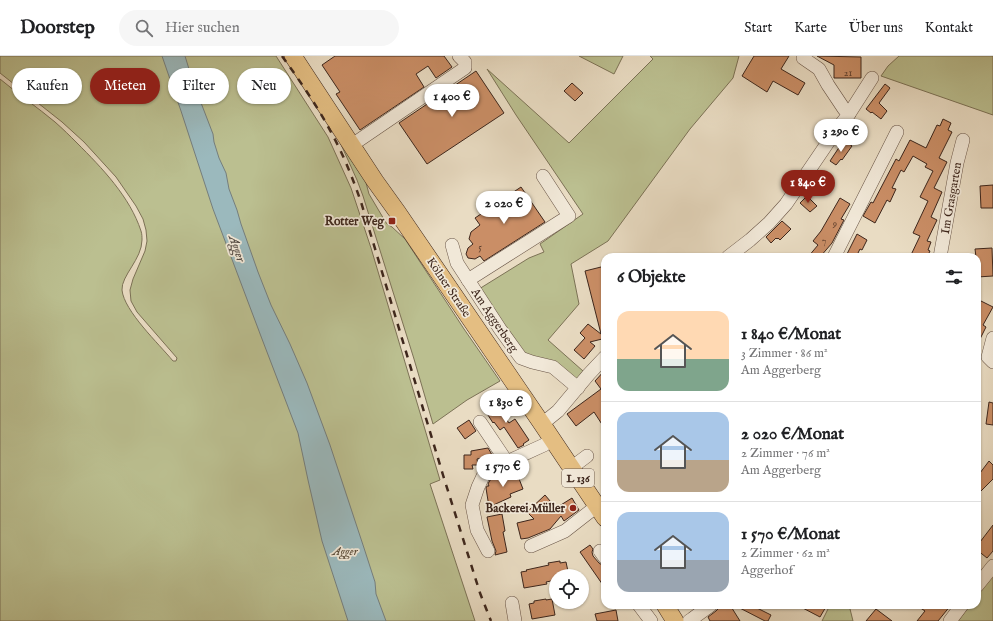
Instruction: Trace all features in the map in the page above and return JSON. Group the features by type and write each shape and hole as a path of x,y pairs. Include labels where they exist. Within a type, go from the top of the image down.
{"main road":[{"name":"Kölner Straße","path":"293,56 375,181 552,438 601,512"},
{"path":"668,609 675,621"}],"street":[{"path":"352,145 464,68 465,62 459,56"},
{"path":"804,58 819,69 828,85 849,114"},
{"path":"733,253 750,240 786,204 837,129 849,114 872,78"},
{"path":"836,253 897,132"},
{"name":"Im Grasgarten","path":"941,253 957,163 963,140"},
{"path":"468,280 569,216 543,176"},
{"name":"Am Aggerberg","path":"452,245 457,263 500,330 521,358 553,367 578,388"},
{"path":"986,361 993,338"},
{"path":"542,424 558,411 601,362"},
{"path":"480,422 507,462"},
{"path":"488,551 477,530 472,505 485,472 544,444 552,438"},
{"path":"571,468 587,456"},
{"path":"531,546 565,531 601,512"},
{"path":"512,603 515,621"},
{"path":"643,609 651,621"},
{"path":"689,621 706,609"},
{"path":"950,621 959,609"}],"green space":[{"path":"0,56 276,56 284,68 237,68 237,104 291,104 291,79 328,137 351,188 371,248 440,480 430,484 475,621 0,621 0,79 12,88 12,104 32,104 48,116 96,163 123,195 130,206 141,231 142,238 139,254 123,285 122,290 124,298 135,317 151,337 173,361 176,361 177,358 137,312 131,301 130,290 145,251 147,241 143,219 136,206 116,177 84,142 39,104 82,104 82,68 12,68 12,82 0,73"},
{"path":"579,56 623,56 614,74"},
{"path":"650,56 739,56 733,78 690,129 608,241 571,264 579,304 548,340 583,371 577,379 525,354 479,289 529,258 544,252 540,244 583,214 516,115 487,69 569,143 653,59"},
{"path":"899,56 993,56 993,115 881,76 888,66"},
{"path":"339,140 365,179 369,194 387,224 405,239 500,381 467,400 433,424 363,196"},
{"path":"993,575 993,621 958,621 967,609 981,609 981,591"},
{"path":"828,609 850,609 853,621 822,621"}],"water":[{"name":"Agger","path":"162,56 185,56 189,68 168,68 168,73"},
{"name":"Agger","path":"179,104 201,104 213,134 219,158 226,173 229,189 258,272 271,305 307,383 330,445 375,582 376,594 386,621 348,621 322,541 298,433 213,209"}],"building":[{"path":"335,56 444,56 452,67 436,78 428,66 416,74 424,87 360,130 336,94 340,92 322,65"},
{"path":"754,56 789,56 781,69 805,83 798,95 773,81 767,92 742,76"},
{"path":"817,56 861,57 861,78 834,78 834,65"},
{"path":"476,71 504,113 427,164 399,123"},
{"path":"572,83 583,93 575,101 564,91"},
{"path":"885,84 890,88 879,103 887,111 881,119 866,109"},
{"path":"943,119 951,123 948,130 952,132 939,158 947,162 934,188 942,192 931,217 937,220 927,241 931,242 928,250 930,251 929,253 912,253 920,236 913,233 928,201 920,197 933,171 925,167 927,164 913,156 904,172 901,170 892,188 896,189 890,202 887,200 875,223 863,216 871,202 873,203 896,159 899,161 910,140 926,148 937,125 940,126"},
{"path":"844,140 852,146 842,160 841,159 836,165 830,161"},
{"path":"993,185 993,208 981,208 980,186"},
{"path":"521,187 545,222 484,261 480,256 475,259 468,258 466,254 468,248 473,244 469,239 471,232 480,225 475,218"},
{"path":"807,196 817,206 810,212 800,203"},
{"path":"840,198 850,204 841,219 844,220 832,243 823,253 811,253 818,245 813,241 821,231"},
{"path":"782,221 791,229 780,240 776,238 771,243 766,237"},
{"path":"857,234 867,240 862,250 860,249 858,253 848,253"},
{"path":"992,248 993,276 981,277 981,253 976,253 975,249"},
{"path":"601,267 601,334 585,271"},
{"path":"981,301 993,307 983,325 986,327 981,337"},
{"path":"588,324 601,334 601,339 590,342 595,346 584,359 574,350 585,338 580,333"},
{"path":"601,374 601,389 595,381"},
{"path":"601,389 601,423 594,412 576,426 567,414"},
{"path":"493,400 509,423 515,419 529,440 523,444 524,445 518,448 504,427 500,430 494,422 493,423 483,407"},
{"path":"989,402 993,403 993,425 986,424"},
{"path":"469,420 476,431 465,439 457,428"},
{"path":"488,448 492,456 477,459 478,465 472,465 473,469 464,469 464,455 471,455 471,451"},
{"path":"989,461 993,465 993,479 981,491 981,472"},
{"path":"516,471 523,489 510,494 511,497 489,507 486,488 489,486 488,484 490,480"},
{"path":"545,495 556,508 572,498 579,510 564,521 561,516 550,529 528,538 521,539 517,523 534,519 527,512"},
{"path":"502,514 505,531 503,532 507,552 495,555 496,551 492,541 487,517"},
{"path":"993,525 993,551 987,558 981,553 981,541"},
{"path":"590,545 593,549 593,556 601,564 601,582 580,552"},
{"path":"560,561 560,563 566,562 568,569 549,569 549,581 546,582 547,584 524,588 521,572 549,565 548,563"},
{"path":"549,600 549,609 554,609 555,615 532,619 529,604 534,603 534,601"},
{"path":"718,609 732,609 740,621 710,621 708,617"},
{"path":"742,609 759,609 771,615 768,621 765,621"},
{"path":"805,609 825,609 820,617"},
{"path":"876,609 892,621 866,621"},
{"path":"922,609 948,609 938,621 917,621 925,611"},
{"path":"616,610 618,621 597,621 595,614"}],"railway":[{"path":"282,56 327,124 355,185 443,475 480,593 491,621"}],"place":[{"name":"Rotter Weg","path":"392,221"},
{"name":"Backerei Müller","path":"573,508"}]}
